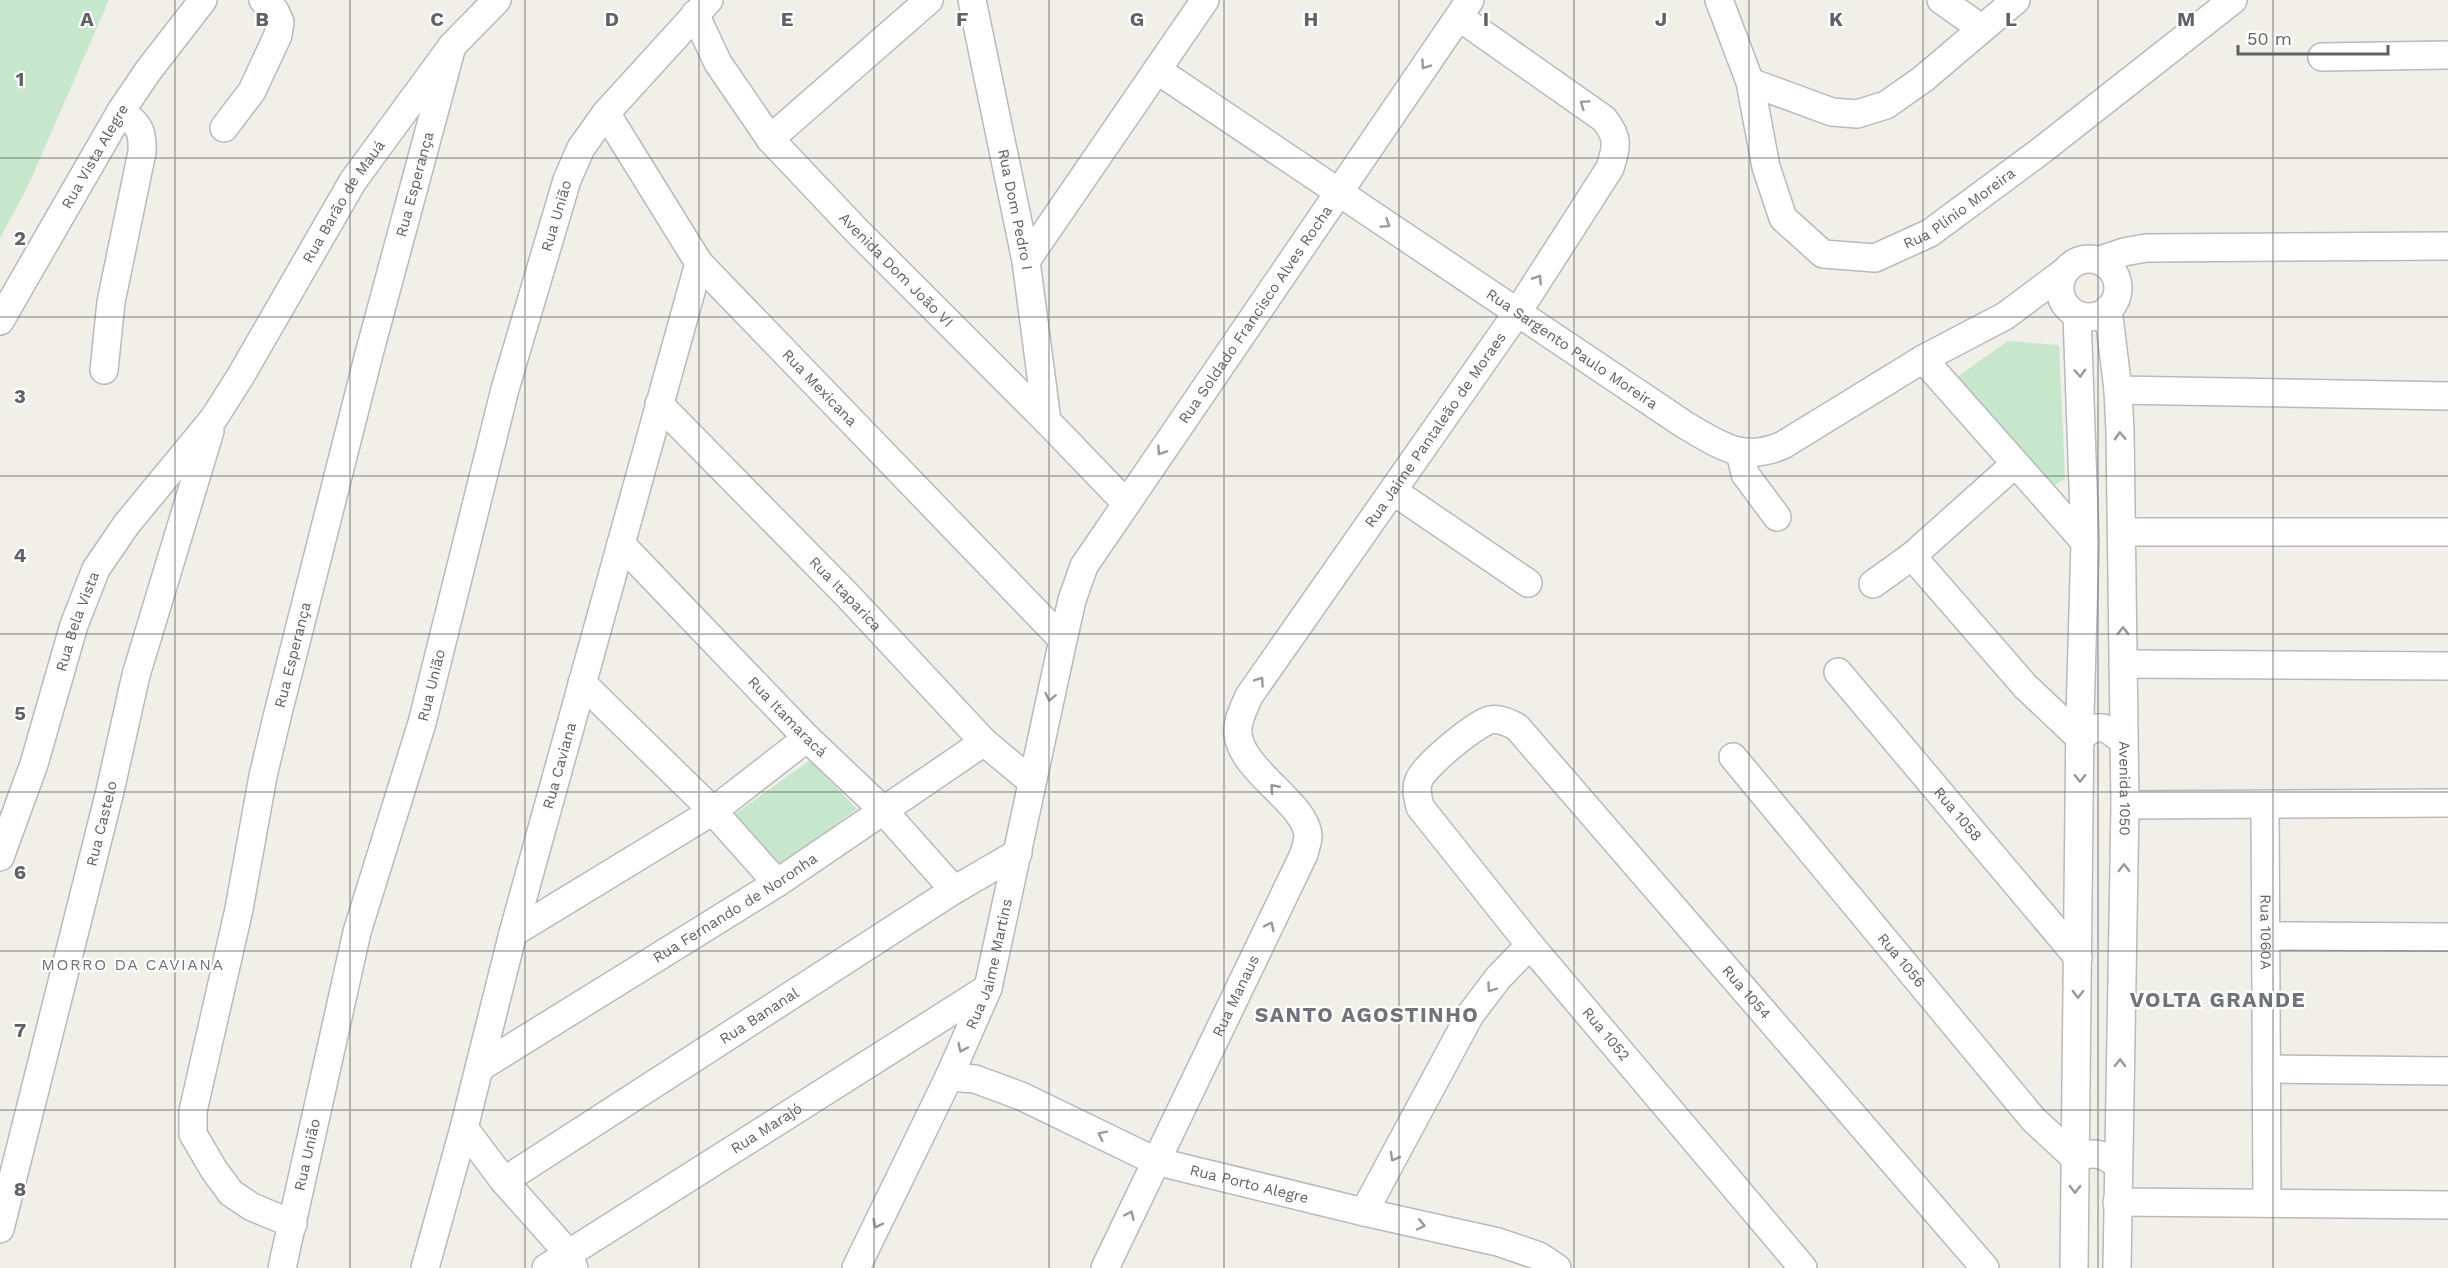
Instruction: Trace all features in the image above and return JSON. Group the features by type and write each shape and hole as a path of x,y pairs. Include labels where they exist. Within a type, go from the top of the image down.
{"street":[{"name":"Rua Vista Alegre","path":"0,321 121,111 148,71 203,0"},
{"path":"224,128 252,91 278,35 280,22 275,11 263,0"},
{"name":"Rua Barão de Mauá","path":"214,418 353,181 452,46 497,0"},
{"path":"770,139 929,0"},
{"name":"Rua Dom Pedro I","path":"972,0 1026,261 1047,421"},
{"path":"1026,261 1205,0"},
{"name":"Rua Plínio Moreira","path":"1719,0 1749,82 1766,167 1783,218 1823,254 1875,258 1930,233 2042,150 2234,0"},
{"path":"1941,0 1981,28"},
{"path":"1749,82 1832,112 1857,114 1887,105 1923,79 2016,0"},
{"name":"Avenida Dom João VI","path":"702,7 718,63 770,139 857,231 1126,503"},
{"name":"Rua União","path":"282,1268 357,932 422,723 505,389 567,180 581,148 606,112 702,7"},
{"name":"Rua Soldado Francisco Alves Rocha","path":"1063,640 1072,600 1084,566 1464,9"},
{"name":"Rua Jaime Pantaleão de Moraes","path":"1237,734 1240,716 1249,696 1517,313 1610,168 1616,148 1615,132 1604,118 1464,9"},
{"name":"Rua Esperança","path":"293,1224 252,1207 231,1193 197,1142 194,1134 193,1111 239,909 268,755 369,354 452,46"},
{"path":"2322,57 2448,55"},
{"name":"Rua Sargento Paulo Moreira","path":"1158,70 1685,425 1733,451 1767,452 1783,445 1923,359 2005,316 2064,272"},
{"path":"104,370 111,302 142,152 142,135 137,124 121,111"},
{"name":"Rua Mexicana","path":"606,112 699,263 1063,640"},
{"path":"2108,269 2124,252 2146,248 2448,246"},
{"path":"2073,312 2094,317 2109,309 2117,295 2108,269 2084,258 2069,266 2060,281 2060,291 2073,312 2085,542 2080,738 2074,1268"},
{"name":"Rua Caviana","path":"424,1268 480,1068 513,933 699,263"},
{"name":"Avenida 1050","path":"2109,309 2118,390 2125,805 2117,1268"},
{"name":"Rua Sargento Paulo Moreira","path":"2005,316 2073,312"},
{"path":"1923,359 2085,542"},
{"path":"2118,390 2448,396"},
{"name":"Rua Itaparica","path":"659,404 849,597 984,742 1032,781"},
{"name":"Rua Bela Vista","path":"0,857 34,764 74,625 96,569 126,525 214,418"},
{"name":"Rua Castelo","path":"0,1229 110,791 136,675 214,418"},
{"path":"1740,452 1745,474 1777,517"},
{"path":"1873,584 1912,556 2015,464"},
{"path":"1393,491 1528,583"},
{"path":"2122,532 2448,532"},
{"name":"Rua Itamaracá","path":"621,544 807,738 882,809 954,890"},
{"path":"1912,556 2025,686 2080,738"},
{"name":"Rua Jaime Martins","path":"856,1268 949,1077 988,988 1063,640"},
{"path":"2123,664 2448,666"},
{"name":"Rua 1058","path":"1838,672 2078,957"},
{"path":"582,682 713,811 777,883"},
{"path":"2081,690 2097,701 2106,701 2124,691"},
{"name":"Rua 1052","path":"1502,720 1490,720 1478,726 1424,770 1418,781 1416,794 1420,807 1530,945 1803,1268"},
{"name":"Rua 1054","path":"1502,720 1517,727 1985,1268"},
{"path":"2080,738 2094,728 2103,727 2112,731 2124,742"},
{"name":"Rua Manaus","path":"1105,1268 1304,854 1308,835 1300,817 1243,753 1237,734"},
{"path":"513,933 713,811 807,738"},
{"name":"Rua Fernando de Noronha","path":"480,1068 777,883 882,809 984,742"},
{"name":"Rua 1056","path":"1733,757 2015,1098 2049,1136 2075,1158"},
{"path":"2125,805 2448,803"},
{"name":"Rua 1060A","path":"2265,804 2268,936 2267,1203"},
{"name":"Rua Bananal","path":"504,1181 954,890 1018,853"},
{"path":"2268,936 2448,937"},
{"path":"1364,1212 1470,1015 1498,978 1530,945"},
{"name":"Rua Marajó","path":"563,1263 988,988"},
{"path":"2268,1069 2448,1071"},
{"name":"Rua Porto Alegre","path":"949,1077 975,1079 1012,1092 1155,1161 1498,1242 1539,1256 1557,1268"},
{"path":"2077,1112 2089,1119 2100,1120 2110,1117 2119,1110"},
{"path":"464,1128 563,1263"},
{"path":"2075,1158 2097,1153 2108,1157 2118,1165"},
{"path":"2117,1202 2448,1205"}],"green space":[{"path":"0,0 109,0 27,188 0,238"},
{"path":"2008,341 2059,345 2065,479 2047,490 1957,377"},
{"path":"810,760 857,809 780,866 731,817"}],"district":[{"name":"MORRO DA CAVIANA","path":"133,964"},
{"name":"VOLTA GRANDE","path":"2218,1000"},
{"name":"SANTO AGOSTINHO","path":"1367,1015"}]}
